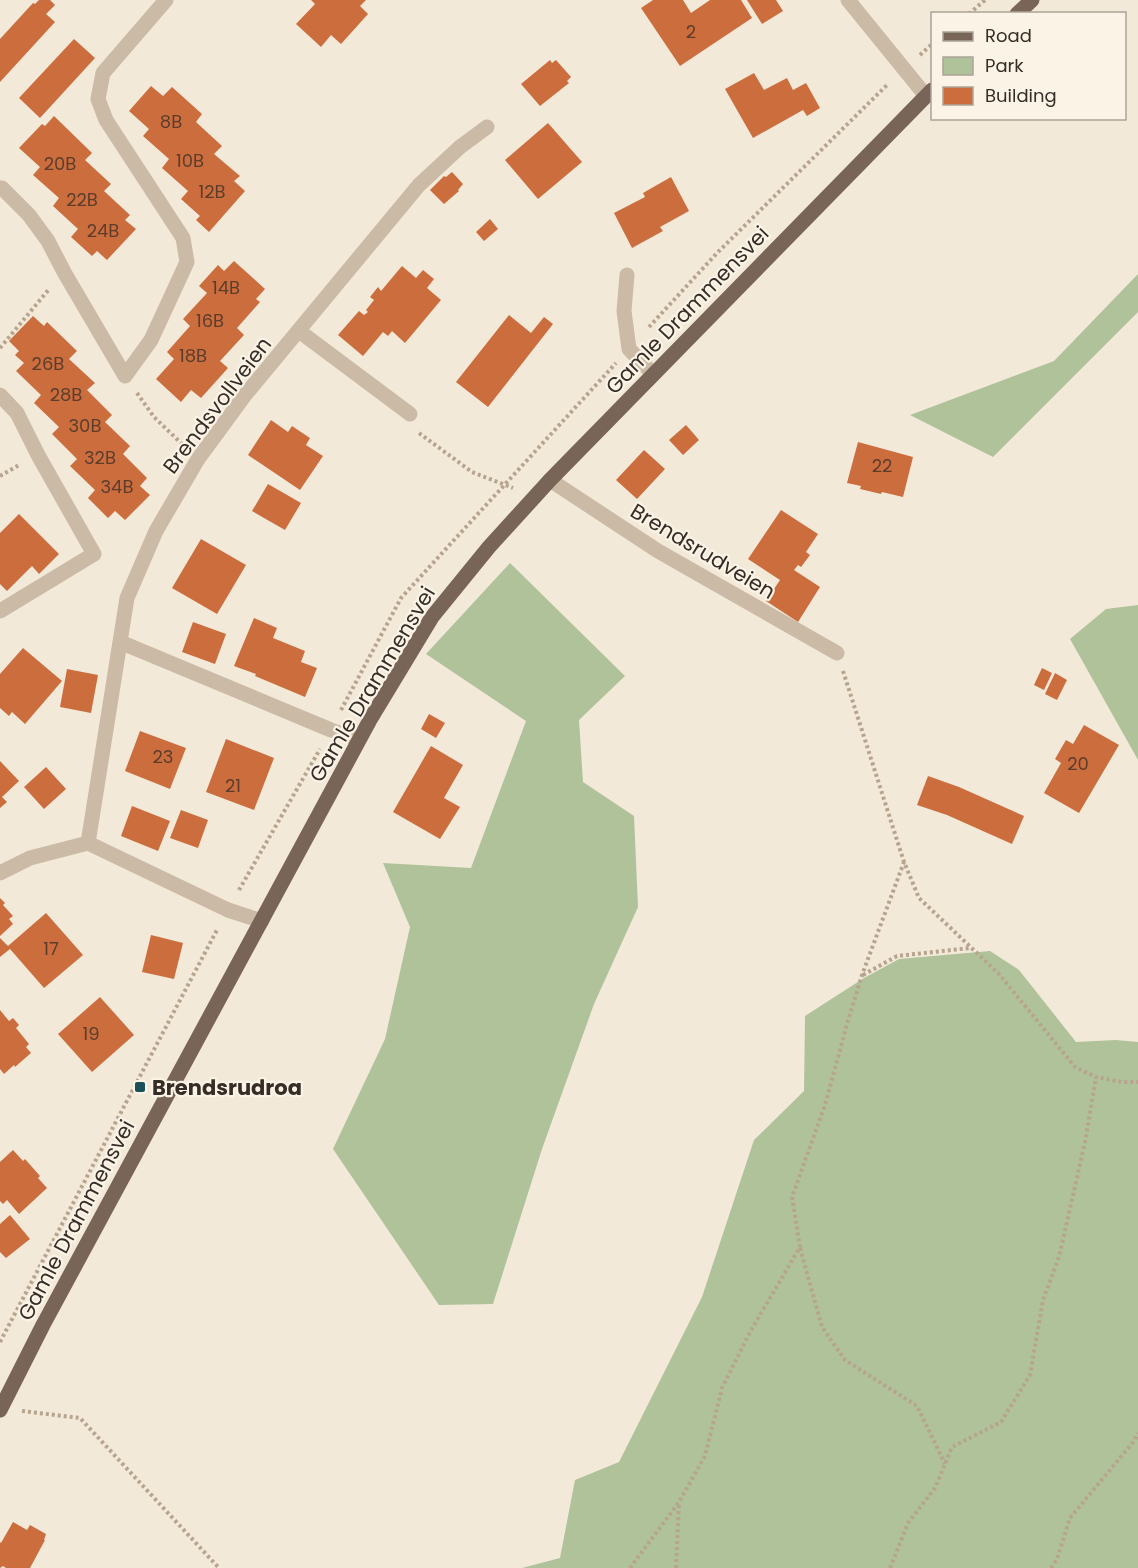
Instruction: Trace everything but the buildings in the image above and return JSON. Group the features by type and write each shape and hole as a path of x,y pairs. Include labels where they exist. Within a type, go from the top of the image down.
{"main road":[{"path":"1019,12 1032,0"},
{"name":"Gamle Drammensvei","path":"0,1409 358,739 432,616 489,547 550,480 929,93"}],"street":[{"path":"0,188 29,215 48,241 125,376 151,340 187,262 183,238 106,120 98,99 103,73 166,0"},
{"path":"848,0 929,93"},
{"name":"Brendsvollveien","path":"88,843 128,598 156,531 198,459 245,395 419,185 460,147 487,127"},
{"path":"627,275 624,311 629,349 653,374"},
{"path":"299,331 410,414"},
{"path":"0,395 17,413 94,554 0,611"},
{"name":"Brendsrudveien","path":"550,480 658,551 837,653"},
{"path":"120,642 331,730 358,739"},
{"path":"0,873 30,858 88,843 228,910 262,921"}],"path":[{"path":"971,12 985,0"},
{"path":"0,348 64,272"},
{"path":"125,376 154,417 198,459"},
{"path":"410,414 417,432 472,472 534,497"},
{"path":"837,653 904,862 919,898 999,974 1075,1067 1096,1077 1122,1082 1138,1082"},
{"path":"904,862 862,975 825,1105 792,1197 800,1247 822,1327 845,1360 917,1406 945,1465"},
{"path":"862,975 897,956 971,948"},
{"path":"890,1568 908,1522 935,1488 952,1447 1001,1422 1030,1375 1042,1300 1059,1257 1085,1142 1096,1077"},
{"path":"630,1568 679,1502 705,1456 722,1389 750,1332 800,1247"},
{"path":"0,1409 80,1418 219,1568"},
{"path":"1051,1568 1057,1559 1070,1518 1134,1441 1138,1433"},
{"path":"676,1568 679,1502"}],"green space":[{"path":"1138,274 1138,312 993,457 910,415 1054,361"},
{"path":"510,563 625,676 579,720 583,782 634,816 638,907 594,1004 542,1149 493,1304 439,1305 333,1149 385,1039 410,927 383,863 471,868 526,721 426,654"},
{"path":"1138,605 1138,760 1070,639 1106,609"},
{"path":"990,951 1019,970 1076,1042 1116,1040 1138,1042 1138,1568 522,1568 560,1558 575,1480 619,1462 702,1297 754,1140 804,1091 805,1016 864,978 899,959"}],"place":[{"name":"Brendsrudroa","path":"140,1087"}]}
